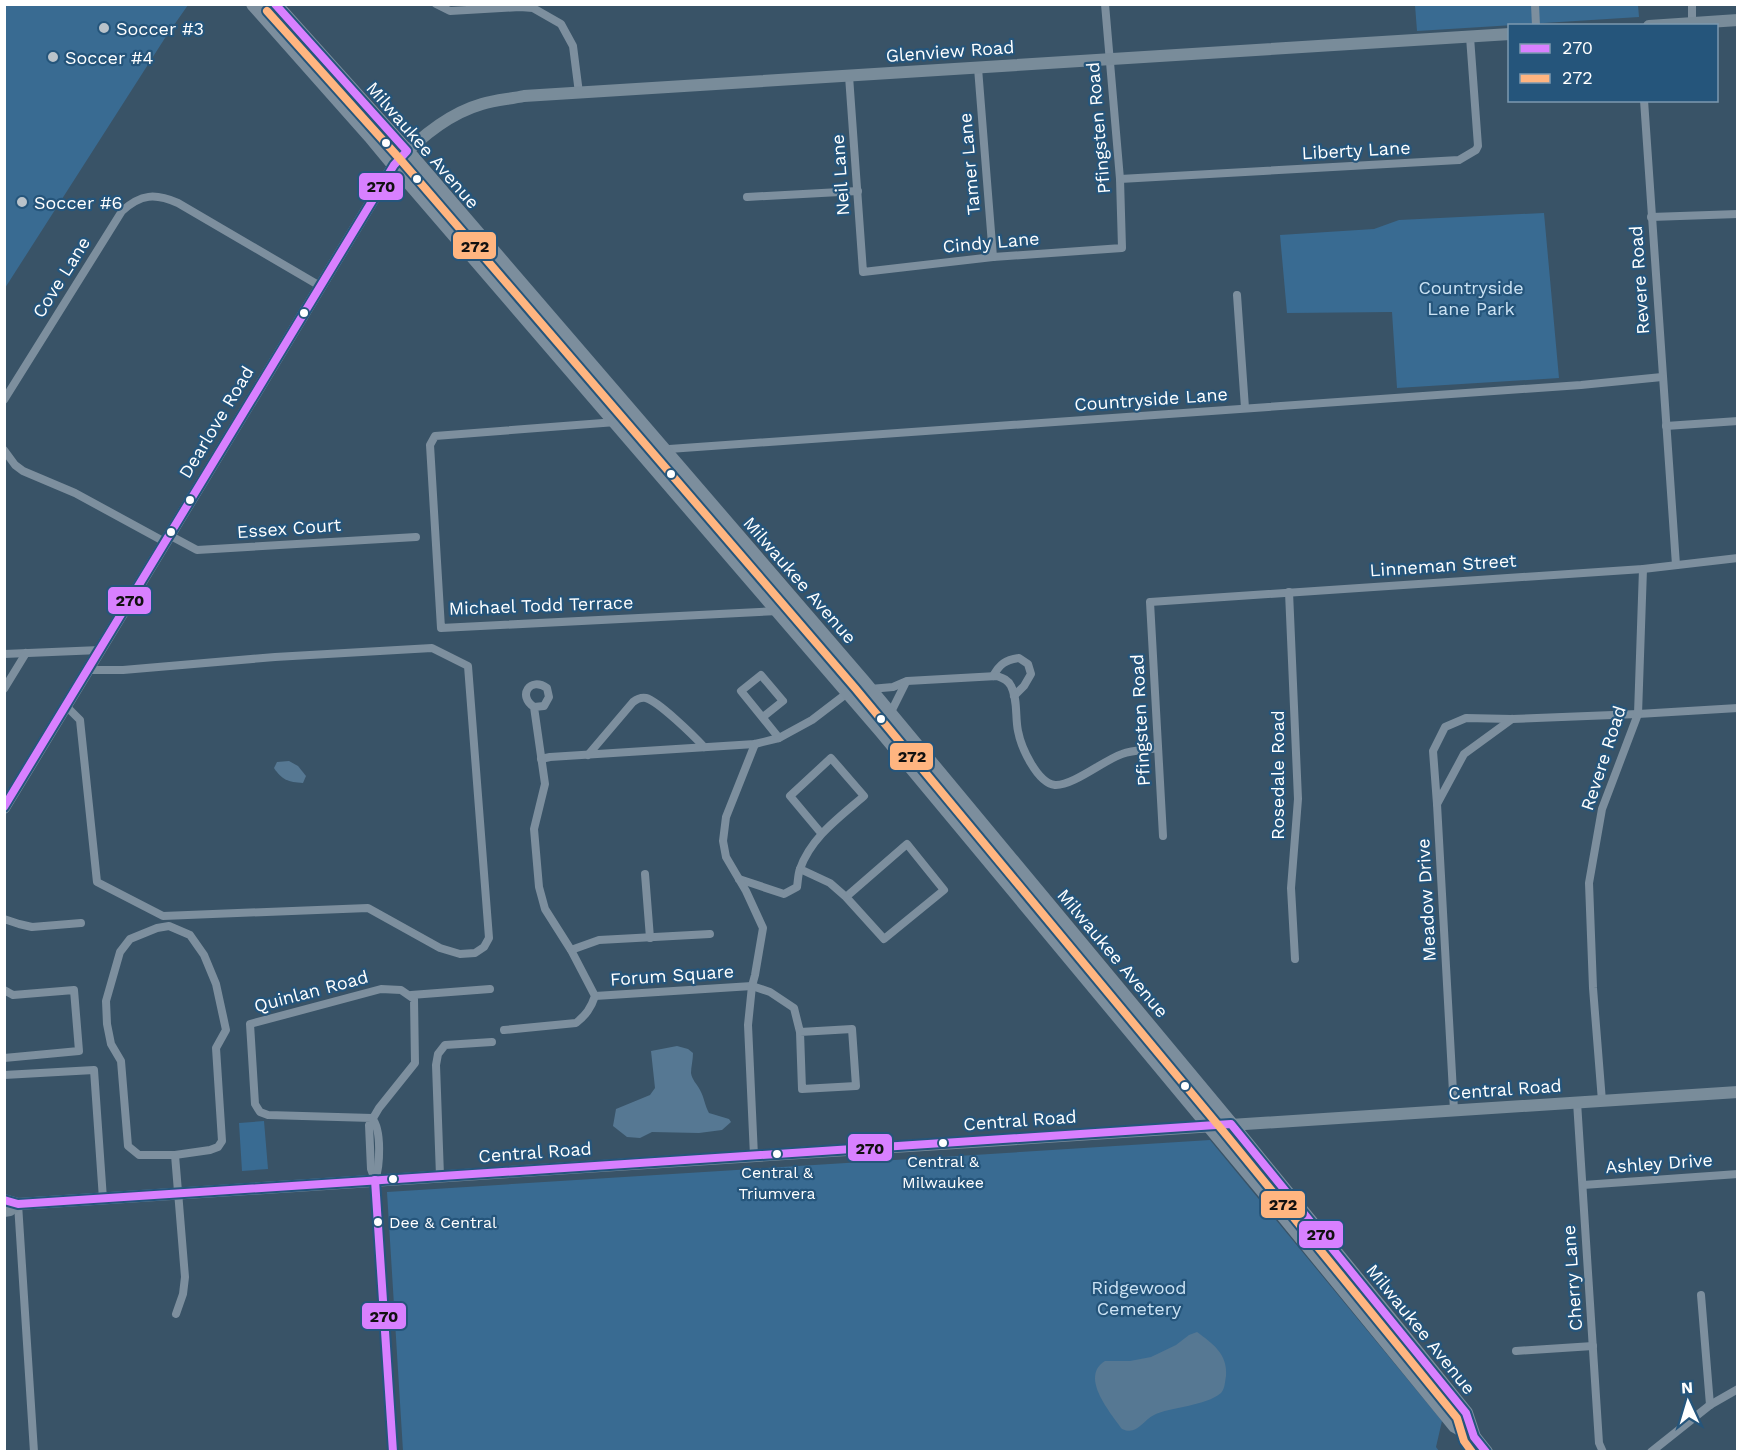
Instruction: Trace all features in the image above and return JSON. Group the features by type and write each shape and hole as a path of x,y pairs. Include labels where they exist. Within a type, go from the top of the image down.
{"main road":[{"name":"Milwaukee Avenue","path":"253,4 370,136 881,731 1455,1426 1474,1437"},
{"name":"Milwaukee Avenue","path":"275,4 407,151 866,685 1232,1124 1466,1413 1474,1437"},
{"path":"1670,24 1737,20"},
{"name":"Glenview Road","path":"407,151 453,115 482,104 524,96 1508,34"},
{"name":"Dearlove Road","path":"4,808 394,165 407,151"},
{"path":"1058,943 1068,941 1076,944 1111,987 1124,995"},
{"name":"Central Road","path":"4,1200 18,1204 103,1199 1737,1092"},
{"name":"Central Road","path":"4,1210 10,1210 18,1204"},
{"path":"1474,1437 1486,1452"}],"street":[{"path":"436,4 450,10 533,8 561,24 573,46 579,93"},
{"name":"Pfingsten Road","path":"1105,4 1120,179 1122,248"},
{"path":"1535,4 1536,24"},
{"path":"1692,4 1692,22"},
{"name":"Liberty Lane","path":"1120,179 1459,160 1476,150 1478,146 1470,37"},
{"name":"Tamer Lane","path":"978,68 993,257"},
{"name":"Neil Lane","path":"849,76 863,272"},
{"name":"Revere Road","path":"1644,102 1676,565"},
{"path":"747,197 858,190"},
{"name":"Cove Lane","path":"4,400 122,212 142,198 157,196 178,203 320,286"},
{"path":"1651,217 1737,214"},
{"name":"Cindy Lane","path":"863,272 993,257 1122,248"},
{"path":"1237,295 1245,408"},
{"name":"Countryside Lane","path":"641,451 1569,386 1662,377"},
{"path":"1666,426 1737,421"},
{"name":"Michael Todd Terrace","path":"616,422 435,436 430,445 441,628 778,611"},
{"path":"4,450 15,465 23,471 75,493 167,538"},
{"name":"Essex Court","path":"167,538 197,550 416,537"},
{"name":"Linneman Street","path":"1150,602 1643,569 1737,558"},
{"name":"Revere Road","path":"1602,1101 1588,883 1602,809 1638,714 1643,569"},
{"name":"Rosedale Road","path":"1289,592 1298,799 1291,888 1295,958"},
{"path":"778,611 792,599"},
{"name":"Pfingsten Road","path":"1150,602 1163,836"},
{"path":"66,706 80,720 96,882 163,916 368,908 440,948 460,954 475,953 484,947 489,938 468,666 432,648 275,657 123,670 88,670"},
{"path":"4,654 100,650"},
{"path":"4,688 26,653"},
{"path":"993,676 999,665 1009,660 1019,658 1028,664 1031,674 1014,696"},
{"path":"763,717 783,701 761,675 741,691 779,738"},
{"path":"541,759 755,744 779,738 812,720 848,693 866,685 893,687 907,681 993,676 1005,679 1011,684 1020,740 1034,768 1046,782 1057,785 1068,782 1122,754 1158,748"},
{"path":"890,714 907,681"},
{"path":"588,755 633,702 641,698 648,698 682,725 704,747"},
{"path":"504,1030 576,1023 585,1016 595,996 571,950 545,909 539,887 534,829 544,784 534,707"},
{"name":"Meadow Drive","path":"1454,1110 1432,751 1445,727 1466,718 1512,719 1737,708"},
{"path":"1437,804 1464,754 1512,719"},
{"path":"754,1156 748,1025 752,986 756,975 763,928 746,891 726,857 723,841 726,817 755,744"},
{"path":"739,879 784,894 797,887 800,869 821,833 864,796 831,758 790,796 821,833"},
{"path":"800,869 830,882 884,939 944,890 907,844 846,897"},
{"path":"645,874 650,938"},
{"path":"4,919 32,927 81,923"},
{"path":"169,926 190,935 204,955 216,984 226,1030 216,1048 222,1141 218,1147 210,1150 176,1155 139,1155 128,1146 121,1061 111,1044 106,1001 120,952 130,939 157,928 169,926"},
{"path":"571,950 599,940 710,934"},
{"path":"752,986 770,992 794,1008 800,1032 802,1089 856,1086 852,1029 800,1032"},
{"name":"Forum Square","path":"595,996 752,986"},
{"name":"Quinlan Road","path":"372,1118 268,1115 260,1112 255,1104 250,1024 381,989 401,990 412,997 490,989"},
{"path":"4,990 13,995 74,990 79,1051 4,1058"},
{"path":"393,1452 375,1180 371,1169 369,1125 415,1063 412,997"},
{"path":"440,1176 436,1065 438,1054 445,1045 492,1041"},
{"path":"4,1075 94,1070 103,1199"},
{"name":"Cherry Lane","path":"1577,1102 1599,1443 1603,1452"},
{"path":"176,1155 185,1277 177,1314"},
{"name":"Ashley Drive","path":"1583,1185 1737,1174"},
{"path":"18,1204 34,1452"},
{"path":"1701,1295 1710,1405"},
{"path":"1516,1351 1593,1346"},
{"path":"1651,1452 1710,1405 1737,1389"}],"green space":[{"path":"4,5 188,5 5,288"},
{"path":"1415,5 1638,5 1639,17 1417,31"},
{"name":"Countryside Lane Park","path":"1544,213 1559,378 1397,388 1392,312 1287,313 1280,235 1374,229 1399,220"},
{"path":"264,1121 268,1169 242,1171 239,1123"},
{"name":"Ridgewood Cemetery","path":"1210,1140 1442,1421 1436,1447 1439,1451 403,1451 387,1192"}],"shaded area":[{"path":"289,761 298,766 306,776 303,783 286,780 274,768 277,762"},
{"path":"677,1046 693,1053 691,1071 693,1080 709,1113 729,1119 731,1122 722,1130 699,1133 652,1132 640,1138 627,1137 613,1126 616,1109 650,1095 655,1088 651,1051"},
{"path":"1197,1332 1222,1355 1226,1376 1221,1393 1197,1404 1154,1415 1132,1431 1122,1429 1105,1405 1096,1385 1095,1376 1098,1368 1105,1361 1130,1361 1151,1357"}],"transit line":[{"name":"270","path":"4,807 394,165 407,151 275,4"},
{"name":"272","path":"267,11 399,158 855,688 1223,1131 1457,1418 1464,1441 1472,1452"},
{"name":"270","path":"4,1200 18,1204 1231,1124 1466,1413 1474,1437 1486,1452"},
{"name":"270","path":"375,1180 393,1452"}],"place":[{"name":"Soccer #3","path":"104,28"},
{"name":"Soccer #4","path":"53,57"},
{"name":"Soccer #6","path":"22,202"},
{"name":"Central & Milwaukee","path":"943,1143"},
{"name":"Central & Triumvera","path":"777,1154"},
{"name":"Dee & Central","path":"378,1222"}]}
